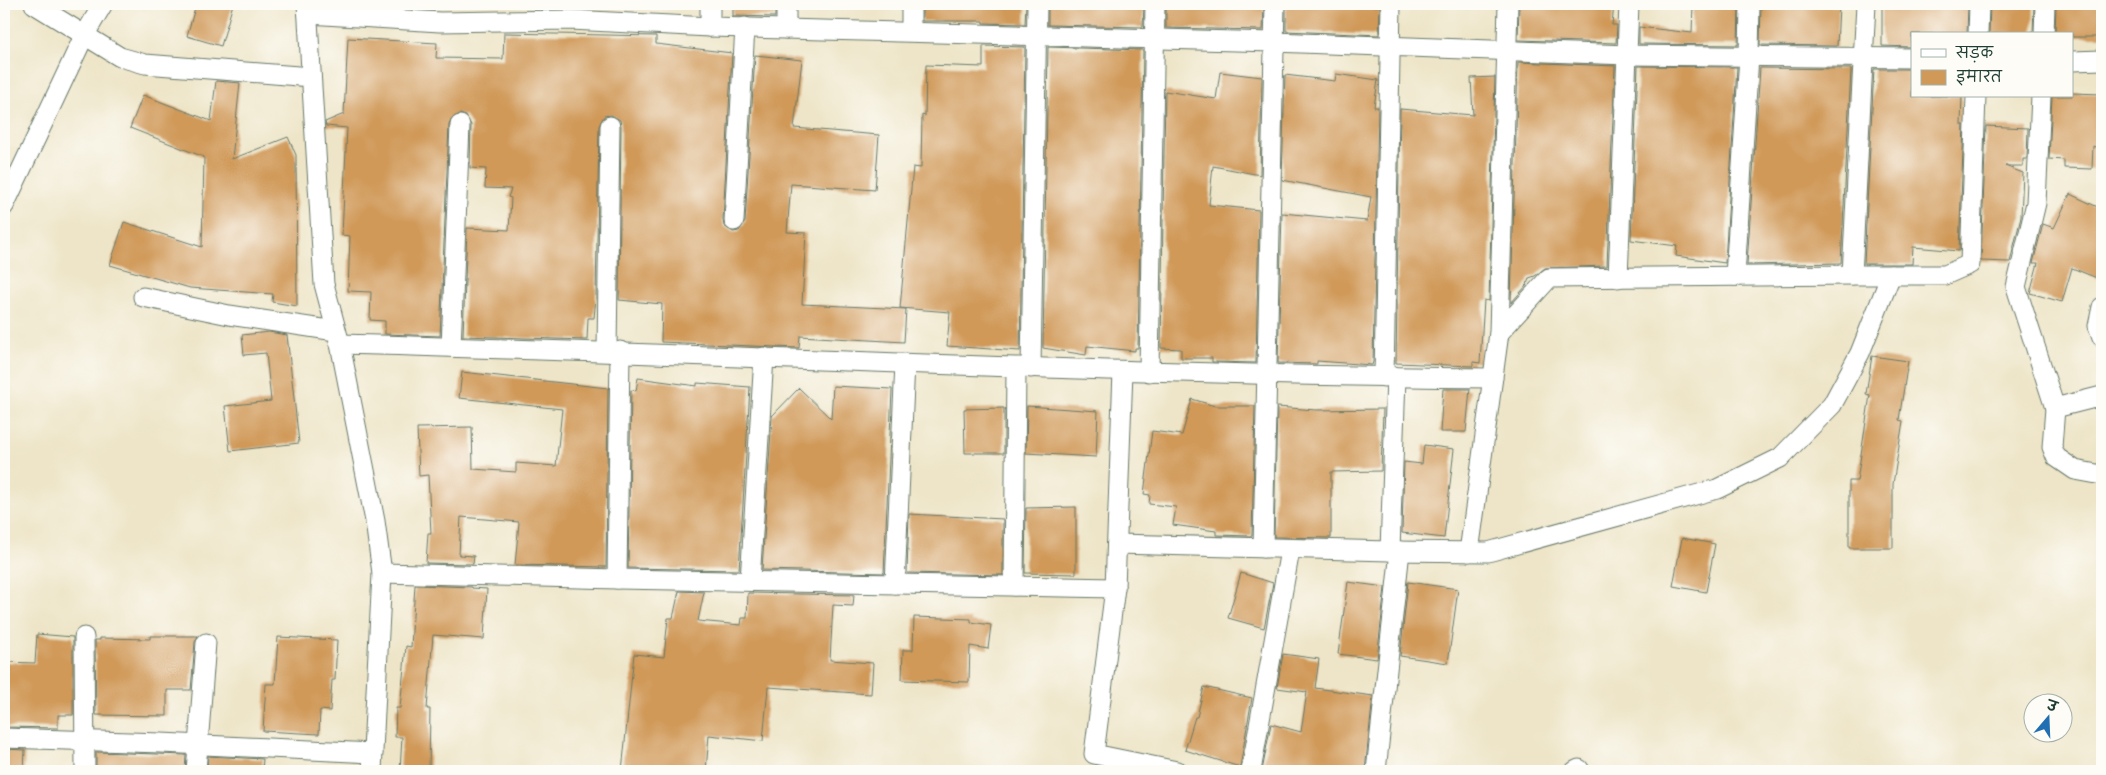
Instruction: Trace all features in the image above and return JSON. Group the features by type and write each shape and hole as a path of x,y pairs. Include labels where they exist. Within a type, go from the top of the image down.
{"street":[{"path":"34,4 120,57 146,64 312,77"},
{"path":"4,206 84,36 103,4"},
{"path":"710,4 710,26"},
{"path":"786,4 786,29"},
{"path":"911,4 911,31"},
{"path":"1014,586 1037,4"},
{"path":"1148,372 1154,4"},
{"path":"1263,548 1274,4"},
{"path":"1376,771 1395,551 1390,377 1391,4"},
{"path":"1469,552 1499,333 1508,4"},
{"path":"1618,278 1628,55 1628,4"},
{"path":"1735,276 1749,56 1750,4"},
{"path":"1852,275 1866,4"},
{"path":"1978,32 1979,4"},
{"path":"2044,32 2045,4"},
{"path":"4,738 197,745 372,762 382,573 375,521 338,338 324,284 308,9 440,13 571,12 710,26 1154,38 1628,55 1911,58"},
{"path":"734,221 745,27"},
{"path":"2074,60 2102,60"},
{"path":"1499,333 1549,278 1944,275 1970,264 1976,98"},
{"path":"2041,98 2036,203 2016,287 2055,408 2052,447 2056,457 2075,470 2102,476"},
{"path":"451,347 460,125"},
{"path":"610,126 617,579"},
{"path":"1117,544 1290,550 1488,552 1717,489 1780,458 1832,406 1860,353 1891,275"},
{"path":"143,297 338,338 451,347 614,351 1148,372 1493,378"},
{"path":"2102,307 2098,326 2102,337"},
{"path":"750,581 764,357"},
{"path":"895,584 905,363"},
{"path":"1123,371 1115,588 1093,763 1177,771"},
{"path":"2055,408 2102,396"},
{"path":"1251,771 1290,550"},
{"path":"382,573 1115,588"},
{"path":"84,637 85,771"},
{"path":"196,771 206,643"}],"building":[{"path":"196,4 233,4 221,46 187,36"},
{"path":"733,4 775,4 775,17 733,16"},
{"path":"922,4 1026,4 1025,24 983,23 983,21 922,21"},
{"path":"1048,4 1144,4 1143,27 1048,25"},
{"path":"1166,4 1264,4 1263,30 1166,28"},
{"path":"1286,4 1380,6 1379,35 1286,31"},
{"path":"1519,4 1614,4 1612,25 1617,25 1616,43 1518,40"},
{"path":"1693,4 1739,4 1738,45 1639,44 1639,27 1692,33"},
{"path":"1761,4 1839,6 1837,46 1760,45"},
{"path":"1882,4 1968,4 1967,32 1911,32 1911,47 1882,46"},
{"path":"1990,4 2034,4 2033,32 1989,32"},
{"path":"2056,4 2102,4 2102,37 2074,37 2074,32 2055,32"},
{"path":"504,33 656,36 656,44 732,53 723,220 724,226 733,232 739,231 745,222 755,55 802,60 794,128 879,135 875,190 791,184 787,232 806,233 802,304 906,309 904,342 800,336 799,348 661,342 662,304 619,300 621,126 620,120 611,115 604,116 599,126 596,298 594,318 588,318 587,340 463,336 467,228 509,230 511,198 508,197 511,189 485,188 486,169 470,168 471,125 466,116 460,114 451,119 449,125 440,336 385,334 385,321 370,320 371,292 348,291 350,236 342,235 347,128 326,126 325,122 344,114 348,38 437,43 436,58 503,59"},
{"path":"983,46 1025,47 1020,351 947,346 950,312 900,308 913,167 921,168 922,115 925,116 926,65 983,67"},
{"path":"1048,47 1143,50 1138,348 1135,348 1135,351 1087,346 1086,355 1043,348"},
{"path":"1518,62 1615,66 1607,266 1545,268 1529,278 1527,285 1511,303"},
{"path":"1638,66 1737,67 1725,263 1676,256 1677,246 1631,240"},
{"path":"1760,68 1851,69 1841,263 1747,265"},
{"path":"1874,69 1911,69 1911,98 1962,98 1961,125 1964,125 1959,251 1913,247 1912,264 1864,264"},
{"path":"1220,72 1262,77 1260,175 1213,166 1209,205 1259,210 1256,363 1212,362 1212,358 1181,358 1181,349 1161,348 1165,91 1216,99"},
{"path":"1336,74 1378,80 1374,107 1378,107 1373,362 1372,365 1317,361 1317,364 1278,363 1282,213 1367,221 1371,197 1282,180 1285,75 1335,81"},
{"path":"1495,77 1489,301 1484,300 1480,363 1473,362 1473,366 1396,363 1400,109 1473,115 1471,78"},
{"path":"216,81 240,83 232,159 288,137 296,155 297,306 272,302 273,294 190,288 110,265 124,222 202,247 204,157 130,128 143,95 211,121"},
{"path":"2074,93 2102,94 2102,150 2093,146 2092,169 2064,168 2064,160 2049,159 2052,98 2074,98"},
{"path":"1986,126 2028,128 2027,159 2023,159 2023,166 2005,166 2023,173 2021,217 2010,262 1981,261"},
{"path":"2070,194 2102,209 2102,280 2072,268 2062,302 2030,293 2038,263 2033,263 2043,224 2054,228"},
{"path":"269,332 287,335 299,443 230,451 225,406 271,401 266,353 244,355 242,335"},
{"path":"1872,356 1908,361 1899,420 1903,421 1893,484 1893,548 1849,548 1849,481 1857,481 1870,395 1866,394"},
{"path":"462,372 608,388 606,567 515,565 519,522 461,517 459,555 474,556 473,564 426,563 428,533 431,533 428,475 419,476 417,428 472,427 473,469 516,472 516,463 556,466 562,409 459,398"},
{"path":"638,378 697,386 697,383 750,387 739,570 628,568 631,390 636,391"},
{"path":"833,386 892,389 884,573 762,570 772,416 799,388 831,419"},
{"path":"1443,389 1470,389 1466,432 1440,432"},
{"path":"1192,399 1215,406 1255,406 1252,536 1216,535 1216,531 1173,525 1176,507 1149,504 1150,495 1144,494 1152,431 1182,435"},
{"path":"1027,406 1098,411 1096,457 1026,453"},
{"path":"1277,407 1316,410 1383,409 1381,471 1331,472 1331,538 1274,537"},
{"path":"1004,408 1004,453 965,453 964,409"},
{"path":"1424,445 1454,449 1444,538 1402,533 1404,462 1422,464"},
{"path":"1076,507 1076,574 1025,573 1026,508"},
{"path":"909,514 1003,519 1003,575 907,573"},
{"path":"1682,538 1715,544 1706,592 1673,586"},
{"path":"1241,573 1273,583 1264,628 1228,618"},
{"path":"1348,582 1385,587 1377,659 1338,654"},
{"path":"1408,582 1458,589 1448,663 1400,656"},
{"path":"415,585 487,589 484,639 433,635 427,709 430,709 429,771 400,771 402,737 395,737 396,708 400,708 406,646 411,647"},
{"path":"679,591 704,592 698,621 741,625 742,618 747,618 748,593 854,595 853,606 833,605 830,660 873,663 871,694 768,687 763,741 709,735 706,771 622,771 634,654 664,657 668,618 673,618"},
{"path":"914,617 971,619 971,622 991,625 988,649 970,646 969,682 902,680 903,650 913,650"},
{"path":"37,634 73,637 73,715 58,715 58,728 4,727 4,662 35,663"},
{"path":"150,636 198,636 195,642 191,690 167,690 167,716 96,715 95,640 100,640 100,638 150,639"},
{"path":"278,637 337,640 335,680 332,680 330,711 320,710 319,734 263,731 266,684 275,684"},
{"path":"1283,654 1319,659 1315,688 1373,696 1365,771 1262,771 1271,724 1301,732 1307,692 1277,688"},
{"path":"1204,687 1252,698 1240,767 1185,750 1195,717 1197,717"},
{"path":"4,749 25,750 24,771 4,771"},
{"path":"96,752 186,755 185,771 96,771"},
{"path":"208,756 263,759 262,771 207,771"}]}
